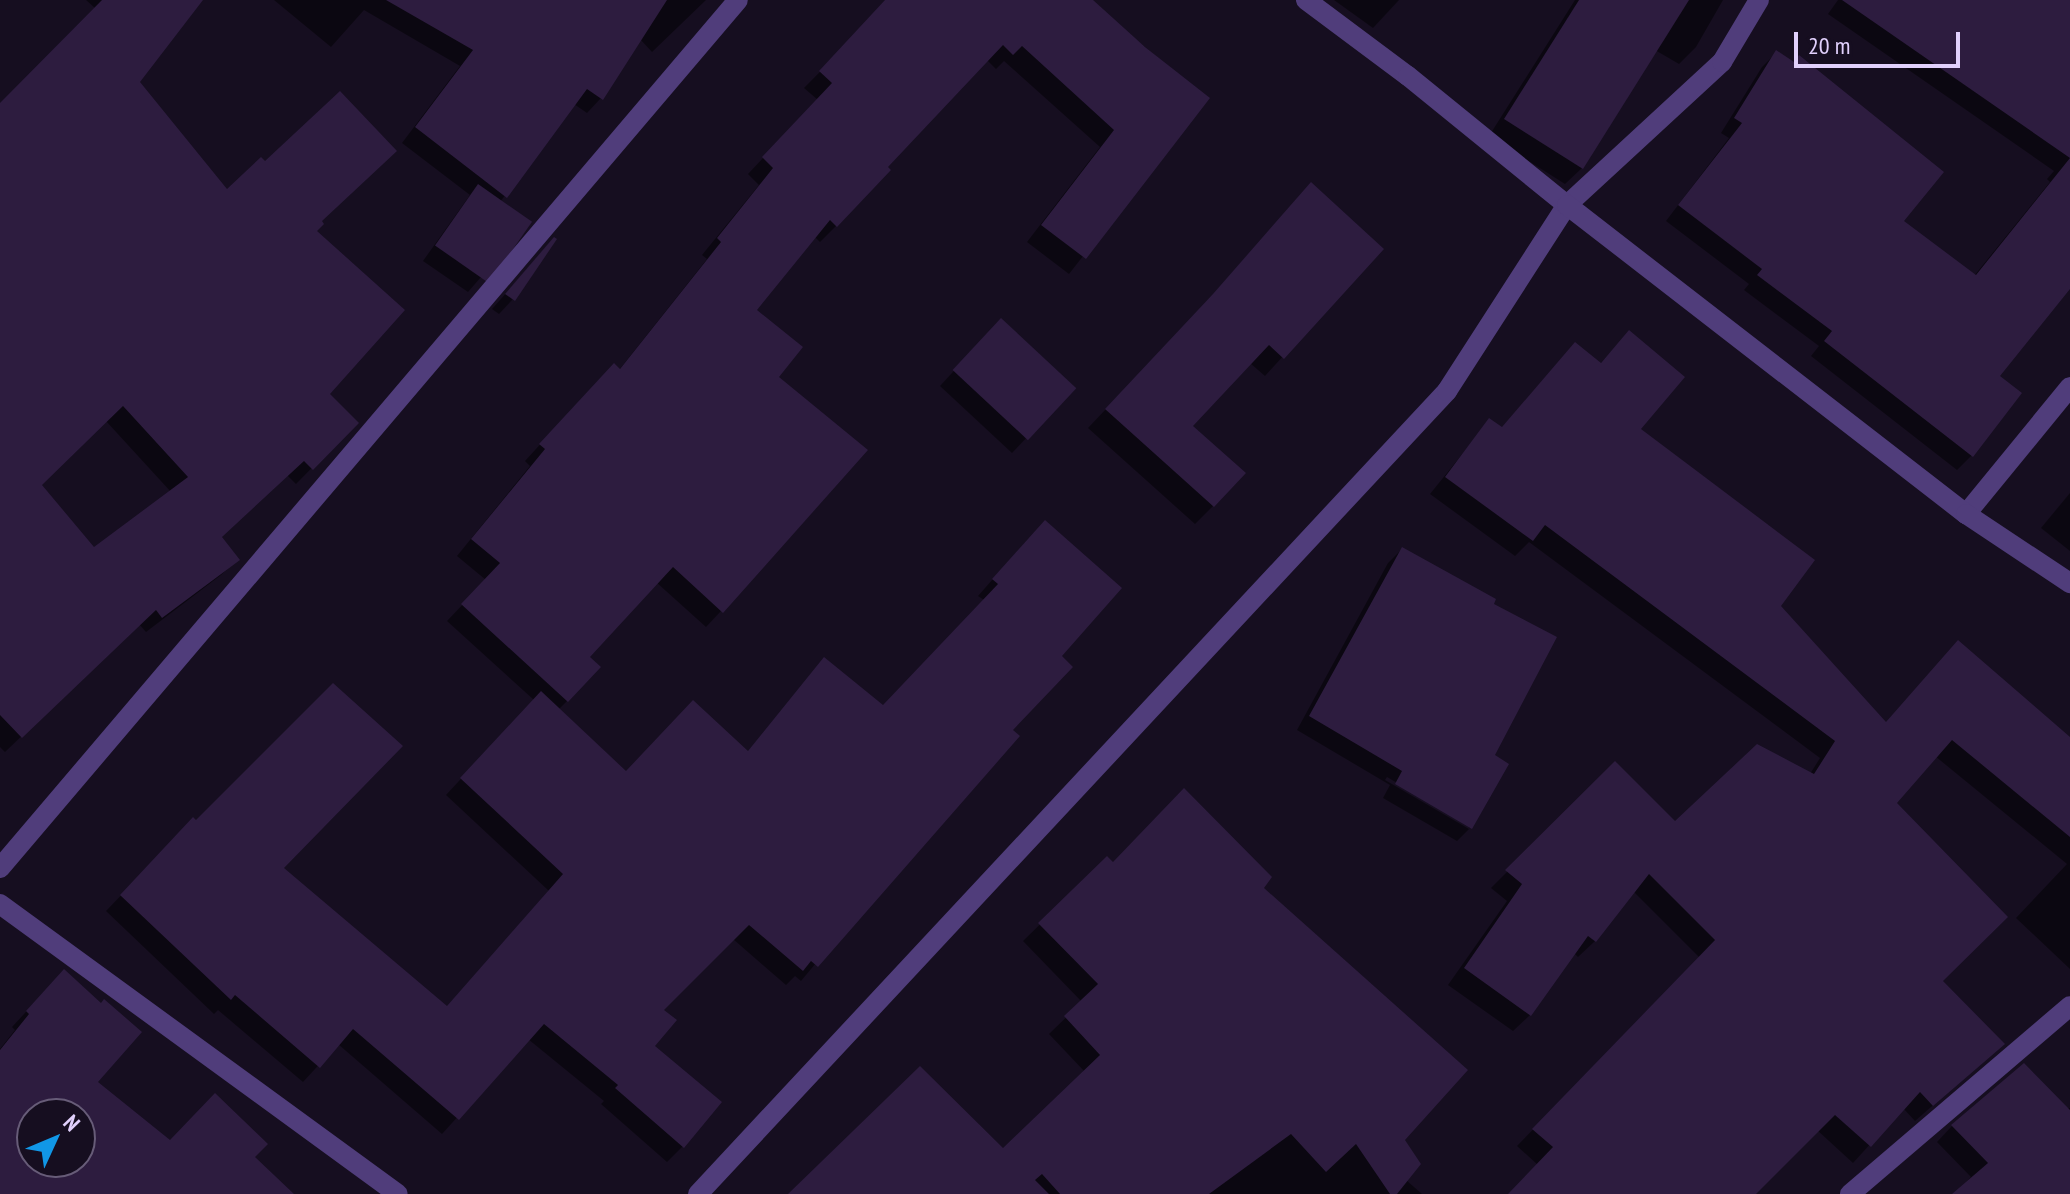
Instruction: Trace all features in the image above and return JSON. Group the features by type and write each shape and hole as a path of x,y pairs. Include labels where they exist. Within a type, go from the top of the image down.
{"street":[{"path":"0,868 738,0"},
{"path":"1306,0 1408,76 1567,205 1966,514 2070,583"},
{"path":"698,1194 1447,391 1567,205 1722,62 1759,0"},
{"path":"1966,514 2070,387"},
{"path":"0,904 398,1194"},
{"path":"1850,1194 2070,1006"}],"building":[{"path":"102,0 203,0 140,82 227,189 261,157 265,161 340,91 397,151 322,221 324,224 317,231 405,310 330,394 359,423 313,470 304,461 222,537 240,560 162,618 156,610 22,738 0,715 0,103","holes":["123,406 188,477 94,547 42,485"]},
{"path":"386,0 667,0 603,100 587,89 507,198 415,127 473,50"},
{"path":"885,0 1093,0 1145,47 1210,98 1086,259 1041,225 1114,130 1022,46 1013,55 1003,45 888,167 891,170 837,227 830,220 757,310 803,347 779,377 868,450 723,613 673,567 590,657 601,667 568,702 461,604 500,563 471,539 545,449 539,444 614,363 620,369 721,242 717,238 773,168 762,157 832,83 819,71"},
{"path":"1579,0 1689,0 1583,169 1504,119"},
{"path":"1842,0 2070,0 2070,158"},
{"path":"1776,50 1794,62 1799,55 1944,172 1904,221 1976,275 2070,158 2070,289 2000,376 2022,393 1973,457 1824,341 1832,331 1757,275 1762,269 1678,205 1742,123 1734,118"},
{"path":"1311,182 1384,249 1284,359 1269,345 1193,426 1246,473 1214,507 1105,409 1213,294"},
{"path":"478,184 532,222 489,283 435,245"},
{"path":"554,237 557,239 515,301 505,294"},
{"path":"1001,318 1076,388 1028,440 953,370"},
{"path":"1629,330 1685,377 1641,429 1815,560 1781,606 1886,722 1958,640 2070,737 2070,837 1952,740 1897,803 2008,917 1943,981 2005,1044 1933,1106 1920,1092 1871,1147 1835,1115 1756,1194 1508,1194 1553,1147 1532,1129 1715,940 1649,874 1596,942 1588,936 1531,1016 1464,968 1522,884 1505,870 1615,761 1675,821 1757,744 1814,774 1835,741 1545,525 1533,541 1445,477 1489,418 1502,427 1575,342 1601,363"},
{"path":"1045,520 1122,588 1062,656 1073,667 1013,730 1020,736 818,967 811,961 803,971 749,925 664,1010 677,1020 655,1046 722,1102 684,1148 615,1088 618,1085 544,1024 459,1120 353,1029 320,1068 235,995 231,1000 120,895 193,817 196,820 333,683 403,746 284,868 447,1006 563,874 460,778 541,691 626,771 693,700 748,751 824,657 883,705 998,584 992,579"},
{"path":"1402,547 1496,599 1494,604 1557,637 1495,755 1509,764 1472,829 1395,784 1402,771 1309,716"},
{"path":"1184,788 1272,877 1264,888 1468,1070 1405,1140 1421,1164 1397,1194 1390,1194 1356,1144 1326,1172 1291,1134 1209,1194 1060,1194 1042,1174 1035,1180 1049,1194 788,1194 920,1066 1003,1148 1100,1055 1064,1016 1098,984 1038,923 1107,856 1113,862"},
{"path":"64,969 101,1003 104,999 142,1032 98,1082 170,1140 215,1093 268,1144 255,1157 294,1194 0,1194 0,1050 29,1014 26,1011"},
{"path":"2024,1063 2070,1110 2070,1194 1952,1194 1988,1163 1951,1125"}]}
